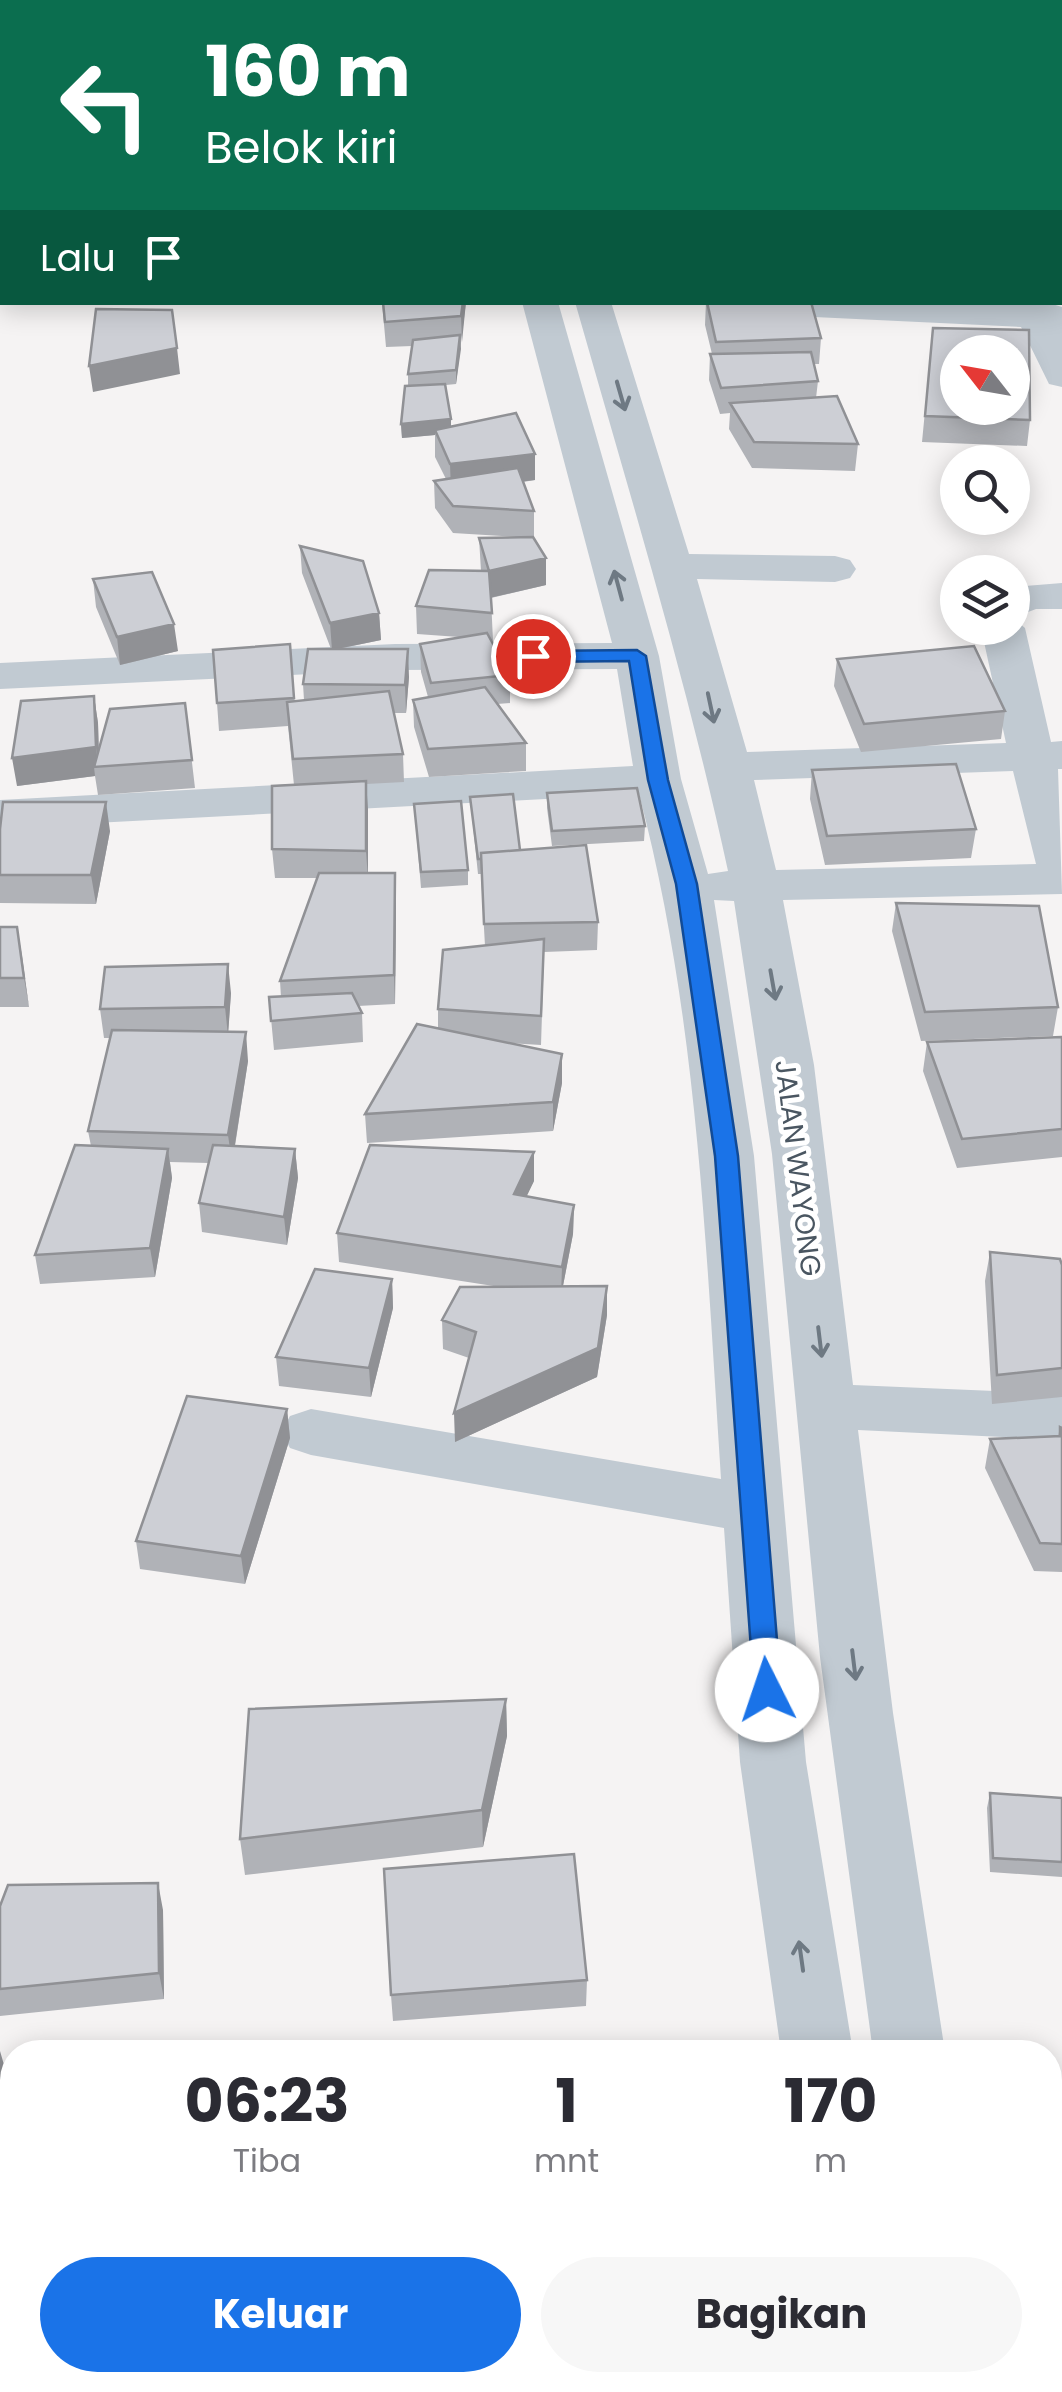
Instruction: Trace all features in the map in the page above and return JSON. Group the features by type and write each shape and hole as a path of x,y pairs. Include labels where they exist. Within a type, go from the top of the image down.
{"street":[{"path":"541,305 637,656 658,780 686,884 726,1156 773,1762 815,2040"},
{"name":"JALAN WAYONG","path":"595,305 702,668 756,888 782,1038 828,1406 848,1618 907,2040"},
{"path":"817,305 1042,313 1062,376"},
{"path":"672,566 835,569"},
{"path":"1030,596 1062,596"},
{"path":"686,884 756,888 1062,876 1047,755 1002,645"},
{"path":"0,676 395,657 637,656"},
{"path":"724,767 1047,755"},
{"path":"0,814 658,780"},
{"path":"828,1406 1062,1417"},
{"path":"312,1432 506,1469 753,1508"}],"building":[{"path":"383,305 463,305 461,316 385,322"},
{"path":"708,305 812,305 821,338 716,342"},
{"path":"96,309 172,310 177,348 89,366"},
{"path":"933,328 1029,330 1029,335 940,335 940,417 925,416"},
{"path":"460,335 456,370 408,374 413,340"},
{"path":"811,352 818,381 721,388 710,354"},
{"path":"445,384 451,419 401,424 405,386"},
{"path":"837,396 858,444 754,442 730,403"},
{"path":"516,413 535,454 450,464 435,430"},
{"path":"518,468 534,511 453,506 434,481"},
{"path":"533,537 546,558 489,571 479,538"},
{"path":"300,546 363,561 379,613 330,623"},
{"path":"429,570 489,571 492,613 416,606"},
{"path":"152,572 174,624 117,637 93,579"},
{"path":"487,633 510,675 431,683 420,644"},
{"path":"290,644 294,698 217,703 213,650"},
{"path":"974,646 1005,711 864,724 837,659"},
{"path":"308,649 408,649 405,685 303,684"},
{"path":"485,687 526,743 428,749 413,700"},
{"path":"389,691 403,754 293,759 287,702"},
{"path":"94,696 96,747 12,758 21,701"},
{"path":"185,703 192,760 94,767 110,709"},
{"path":"956,764 976,829 827,836 812,770"},
{"path":"366,781 366,851 272,849 272,786"},
{"path":"637,788 645,826 552,831 547,793"},
{"path":"513,794 520,850 481,853 478,859 470,797"},
{"path":"461,801 468,870 421,872 414,804"},
{"path":"3,802 106,802 91,875 0,875"},
{"path":"586,845 598,922 484,924 481,853"},
{"path":"319,873 395,873 394,975 280,981"},
{"path":"896,903 1039,906 1058,1007 925,1012"},
{"path":"0,927 17,927 24,978 0,978"},
{"path":"544,939 541,1016 438,1009 443,950"},
{"path":"228,964 225,1007 100,1009 105,967"},
{"path":"352,993 362,1013 271,1021 269,997"},
{"path":"417,1024 562,1054 553,1102 365,1114"},
{"path":"112,1030 246,1032 228,1135 88,1131"},
{"path":"1062,1037 1062,1129 962,1139 927,1042"},
{"path":"75,1145 168,1149 150,1248 35,1255"},
{"path":"213,1145 295,1149 284,1217 199,1203"},
{"path":"370,1145 534,1152 514,1194 574,1205 562,1267 337,1233"},
{"path":"990,1252 1060,1259 1062,1368 997,1375"},
{"path":"315,1269 392,1279 369,1368 276,1357"},
{"path":"607,1286 598,1348 454,1413 476,1332 442,1320 460,1287"},
{"path":"187,1396 287,1409 241,1556 136,1541"},
{"path":"1060,1427 1062,1544 1040,1543 990,1439 1060,1436"},
{"path":"506,1699 482,1810 240,1839 249,1709"},
{"path":"990,1793 1062,1798 1062,1862 993,1858"},
{"path":"574,1854 587,1980 391,1995 384,1869"},
{"path":"158,1883 159,1973 0,1989 0,1906 8,1885"}],"route":[{"path":"533,656 637,656 658,780 686,884 726,1156 767,1690"}]}
